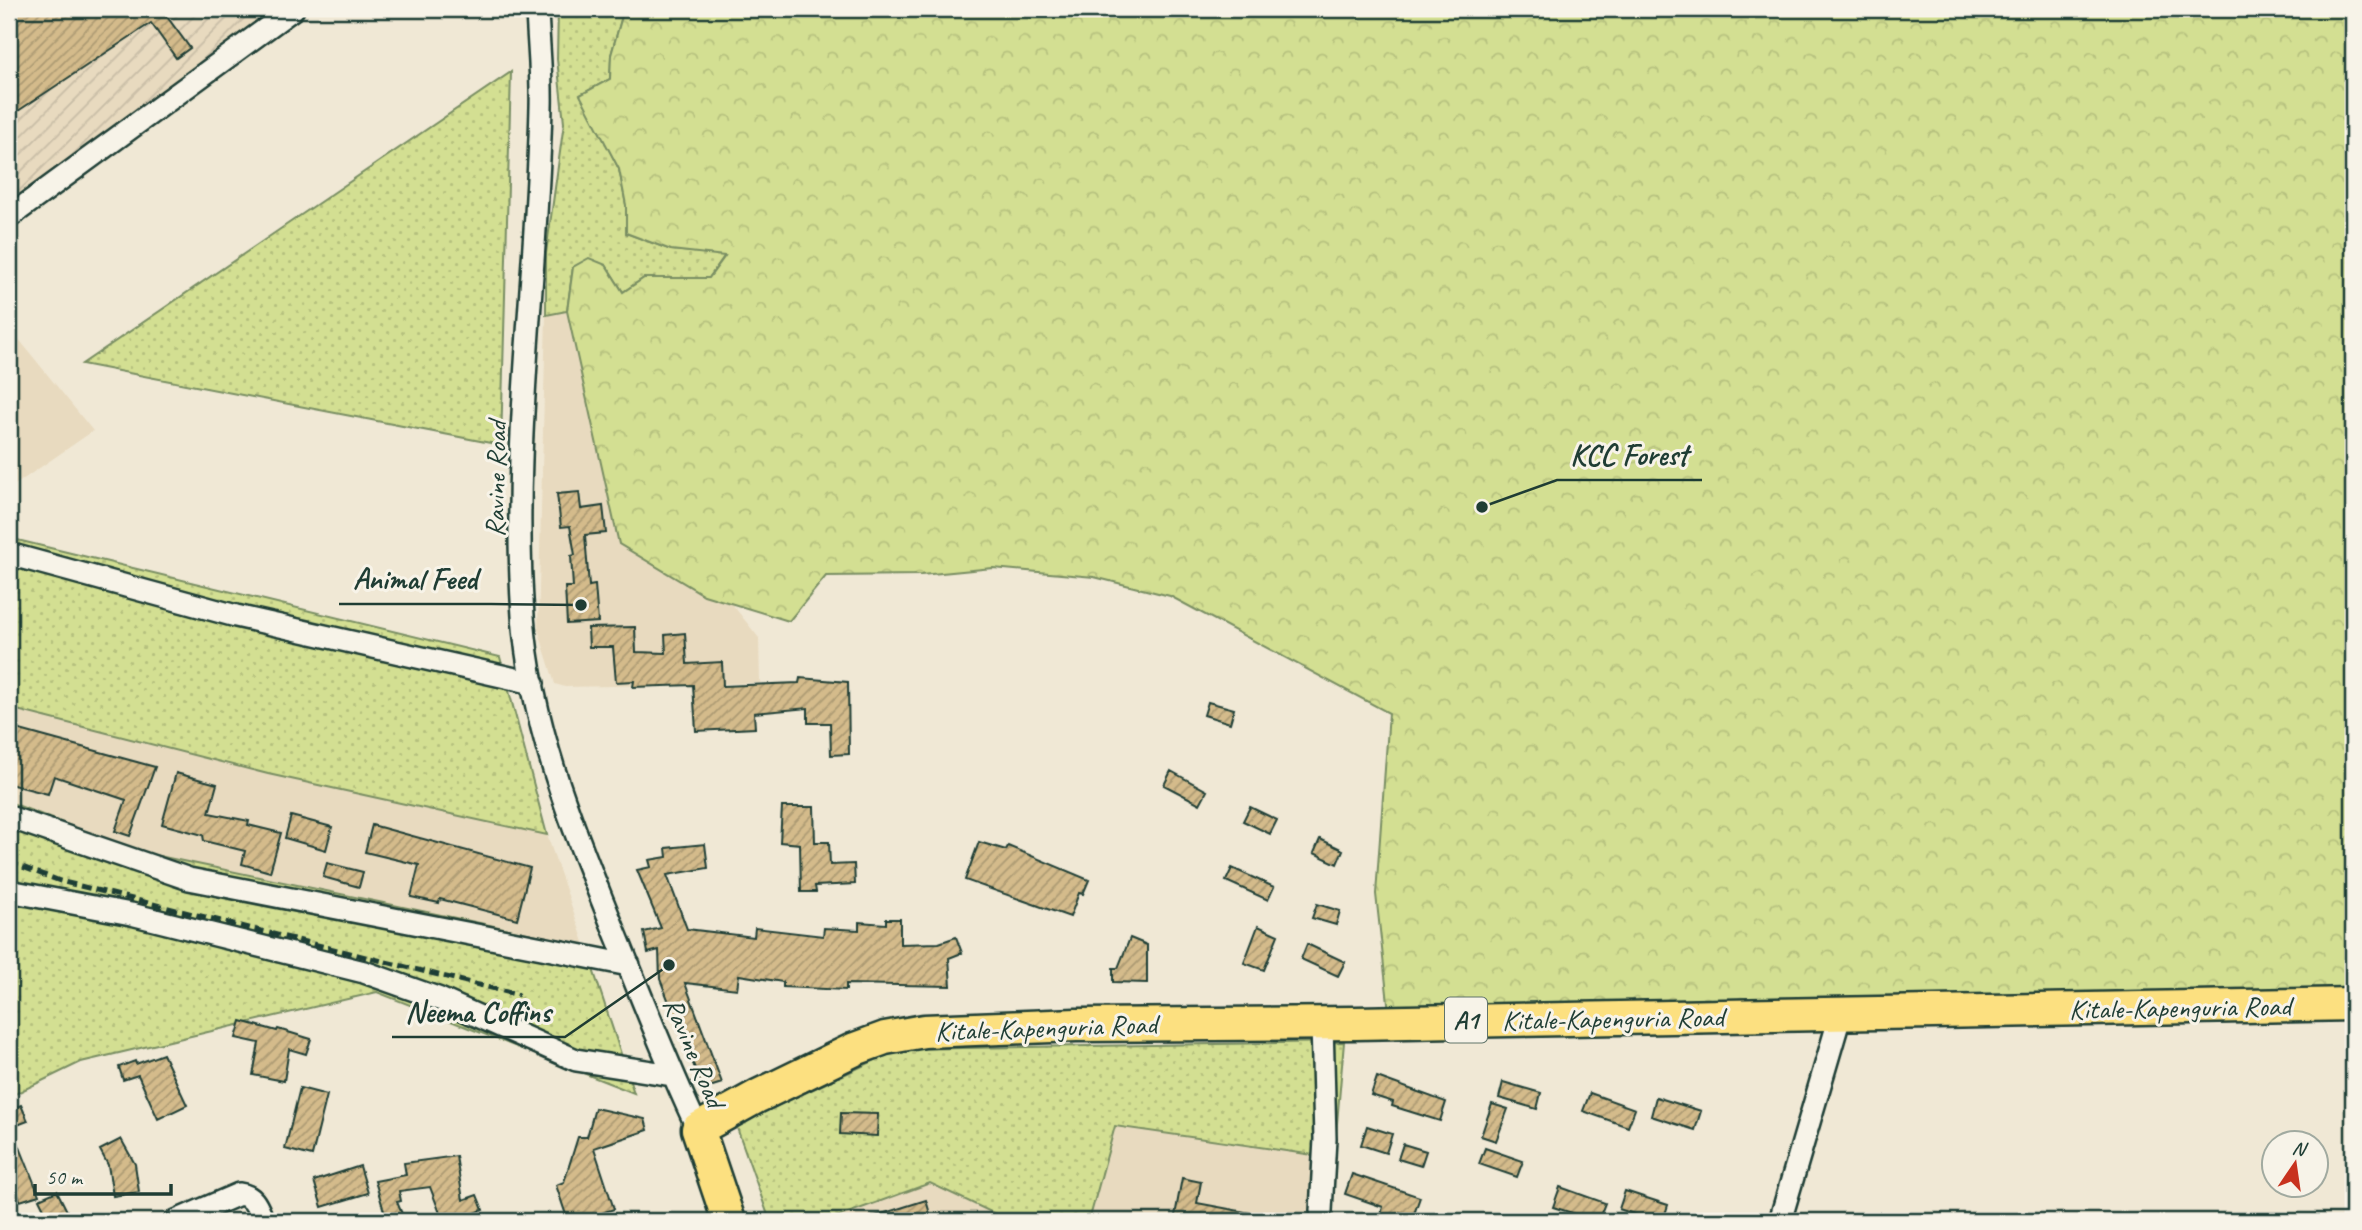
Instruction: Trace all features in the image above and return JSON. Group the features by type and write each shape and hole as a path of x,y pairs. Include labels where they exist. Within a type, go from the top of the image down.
{"highway":[{"name":"Kitale-Kapenguria Road","path":"698,1129 758,1096 855,1049 885,1038 924,1031 1076,1025 2353,1004"},
{"path":"698,1129 729,1221"}],"street":[{"path":"9,217 293,9"},
{"name":"Ravine Road","path":"537,9 541,105 522,458 520,536 523,618 543,731 566,809 672,1075 698,1129"},
{"path":"9,554 236,616 533,683"},
{"path":"9,817 189,879 629,965"},
{"path":"9,891 131,915 364,972 440,999 576,1060 672,1075"},
{"path":"1780,1221 1841,1013"},
{"path":"1321,1211 1325,1139 1322,1023"},
{"path":"176,1221 239,1194 254,1200 263,1221"}],"shaded area":[{"path":"9,9 279,9 9,204"},
{"path":"567,311 619,544 704,595 732,604 759,638 760,683 565,687 555,684 538,629 546,315"},
{"path":"9,327 93,431 9,489"},
{"path":"9,708 268,774 547,835 585,945 286,889 135,851 9,806"},
{"path":"1115,1126 1334,1158 1321,1221 1089,1221"},
{"path":"930,1183 1010,1221 826,1221"}],"green space":[{"path":"558,9 624,9 611,55 610,79 581,95 619,169 626,205 626,233 671,250 725,255 709,278 644,278 623,292 606,265 573,267 567,311 546,315 546,253 564,123 557,59"},
{"path":"624,9 2353,9 2353,999 1390,1021 1376,894 1389,713 1170,596 1094,577 993,568 921,575 826,576 789,621 704,595 619,544 567,311 573,267 589,258 606,265 623,292 644,278 709,278 725,256 671,250 626,233 626,205 619,169 580,95 610,79 611,55"},
{"path":"511,72 501,445 82,364"},
{"path":"9,538 500,657 547,835 268,774 9,708"},
{"path":"9,802 135,851 585,945 634,1093 377,992 81,1062 9,1097"},
{"path":"1344,1042 1334,1158 1115,1126 1089,1221 1010,1221 930,1183 826,1221 770,1221 736,1125 899,1049"}],"building":[{"path":"23,9 173,9 165,14 190,48 176,58 151,23 9,117 9,19"},
{"path":"579,492 581,509 603,506 606,533 585,535 589,586 595,585 598,622 567,624 565,587 573,587 571,556 575,555 570,526 561,527 557,494"},
{"path":"635,627 636,652 666,653 665,635 685,633 687,664 722,662 723,686 799,683 800,678 848,682 849,754 831,755 830,723 808,723 808,708 754,713 755,728 696,731 693,685 633,687 634,681 616,682 613,647 589,647 588,628"},
{"path":"1208,702 1234,709 1230,723 1204,715"},
{"path":"9,727 155,767 130,836 115,831 126,800 54,776 48,794 9,784"},
{"path":"1171,771 1207,791 1200,804 1164,785"},
{"path":"176,773 217,784 209,813 249,821 248,825 281,833 270,872 242,864 245,851 204,841 203,835 162,824"},
{"path":"782,807 814,807 815,842 829,842 830,865 854,864 855,884 815,886 816,892 801,892 800,844 780,842"},
{"path":"1250,807 1277,820 1270,834 1243,821"},
{"path":"291,816 332,827 326,850 285,838"},
{"path":"372,825 530,868 517,919 440,899 439,903 411,897 419,865 365,852"},
{"path":"1320,839 1343,850 1337,864 1314,853"},
{"path":"979,842 1006,850 1008,846 1089,880 1083,894 1079,893 1070,917 965,880"},
{"path":"705,844 708,868 667,875 687,929 754,937 755,928 823,936 824,928 859,930 859,922 886,924 886,919 900,919 900,944 939,943 956,937 962,953 949,958 951,986 846,984 846,990 783,987 783,982 739,975 737,989 685,983 722,1083 703,1089 660,979 659,950 648,953 644,932 661,928 637,870 651,867 649,860 667,857 666,848"},
{"path":"327,863 363,872 359,887 323,877"},
{"path":"1232,868 1274,887 1268,900 1226,881"},
{"path":"1317,904 1340,911 1336,925 1312,918"},
{"path":"1258,926 1278,935 1264,970 1244,963"},
{"path":"1130,938 1147,945 1147,983 1113,982 1113,968 1118,968"},
{"path":"1307,944 1345,962 1338,976 1301,959"},
{"path":"241,1021 311,1039 306,1054 289,1049 284,1081 253,1075 259,1043 236,1038"},
{"path":"163,1054 187,1105 158,1119 138,1075 123,1080 119,1067"},
{"path":"1377,1077 1446,1102 1440,1121 1392,1106 1393,1102 1371,1095"},
{"path":"1503,1082 1541,1093 1537,1109 1499,1098"},
{"path":"300,1088 327,1095 312,1156 285,1149"},
{"path":"1590,1093 1635,1109 1628,1127 1583,1111"},
{"path":"1656,1097 1701,1111 1695,1130 1651,1116"},
{"path":"1492,1104 1508,1109 1496,1141 1481,1136"},
{"path":"21,1105 28,1121 12,1127 39,1195 20,1201 9,1165 9,1110"},
{"path":"595,1108 645,1119 648,1130 594,1148 614,1209 577,1221 568,1221 556,1185 564,1182 578,1137 587,1137"},
{"path":"841,1113 878,1114 877,1136 840,1134"},
{"path":"1367,1126 1392,1134 1386,1153 1361,1145"},
{"path":"121,1139 135,1164 139,1192 113,1196 108,1165 100,1150"},
{"path":"1403,1144 1426,1151 1421,1166 1398,1159"},
{"path":"1485,1148 1523,1161 1517,1177 1479,1164"},
{"path":"456,1156 463,1200 477,1195 483,1210 452,1221 443,1221 430,1187 399,1191 401,1201 397,1202 405,1221 387,1221 375,1181 406,1175 404,1163"},
{"path":"360,1166 368,1193 322,1207 314,1181"},
{"path":"1352,1174 1420,1197 1413,1217 1400,1212 1398,1219 1381,1214 1383,1207 1345,1194"},
{"path":"1182,1178 1201,1182 1197,1203 1256,1214 1255,1221 1174,1221"},
{"path":"1560,1187 1605,1203 1598,1221 1553,1207"},
{"path":"57,1191 69,1215 50,1221 39,1199"},
{"path":"1625,1191 1668,1205 1663,1221 1655,1221 1619,1209"},
{"path":"926,1200 932,1221 870,1221 869,1218"}],"railway":[{"path":"9,862 60,881 519,995"}],"place":[{"name":"KCC Forest","path":"1482,507"},
{"name":"Animal Feed","path":"581,605"},
{"name":"Neema Coffins","path":"669,965"}]}
